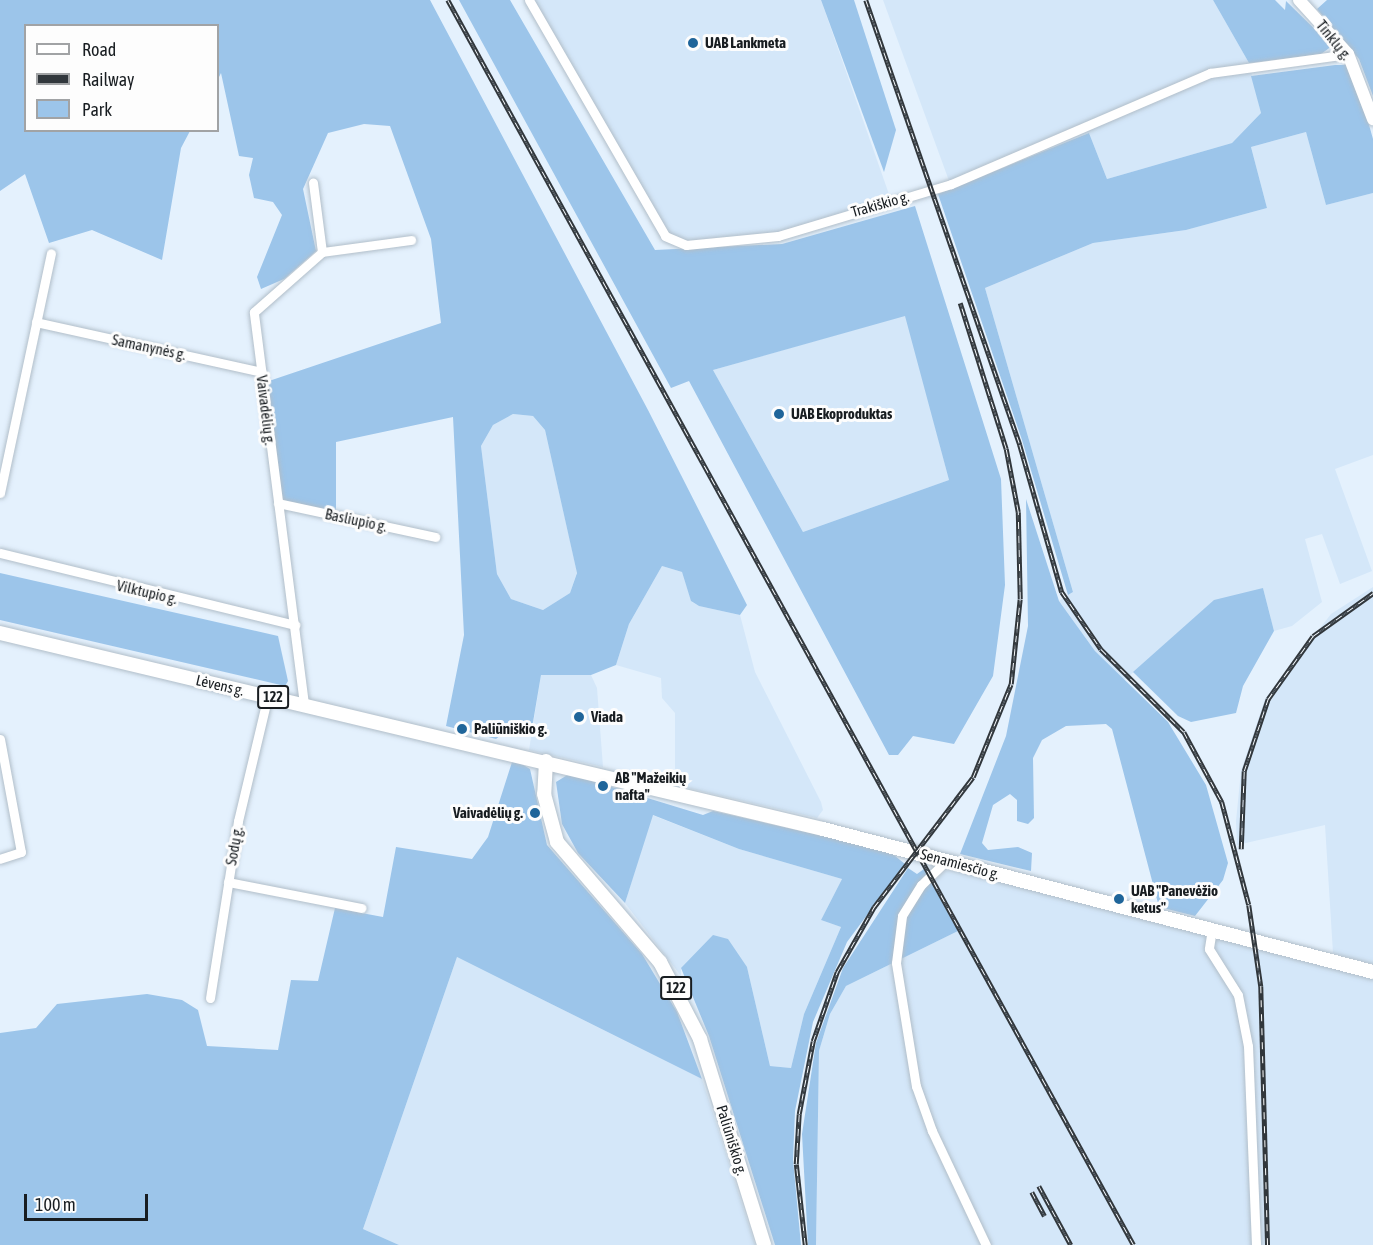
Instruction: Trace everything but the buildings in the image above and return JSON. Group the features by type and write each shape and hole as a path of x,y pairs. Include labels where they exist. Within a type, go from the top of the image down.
{"main road":[{"name":"Tinklų g.","path":"1299,0 1348,54 1373,119"},
{"name":"Lėvens g.","path":"0,633 546,761"},
{"name":"Senamiesčio g.","path":"546,761 947,860 1373,972"},
{"name":"Paliūniškio g.","path":"546,761 544,794 557,842 660,962 700,1039 764,1245"}],"street":[{"name":"Trakiškio g.","path":"529,0 664,236 686,245 778,236 951,184 1210,73 1348,54"},
{"path":"313,183 322,252 411,240"},
{"name":"Vaivadėlių g.","path":"304,704 254,312 322,252"},
{"path":"0,493 51,253"},
{"name":"Samanynės g.","path":"36,322 262,372"},
{"name":"Basliupio g.","path":"278,503 435,537"},
{"name":"Vilktupio g.","path":"0,553 295,625"},
{"name":"Sodų g.","path":"210,998 228,882 267,695"},
{"path":"0,739 21,852 0,859"},
{"path":"947,860 921,885 902,916 896,963 916,1086 932,1131 986,1245"},
{"path":"228,882 362,908"},
{"path":"1212,929 1209,949 1238,995 1248,1046 1256,1245"}],"shaded area":[{"path":"529,0 821,0 891,200 778,236 673,242"},
{"path":"883,0 1213,0 1249,63 1261,113 1232,143 1107,179 1089,133 952,189"},
{"path":"1306,132 1326,205 1373,193 1373,455 1335,469 1372,571 1340,584 1322,534 1305,539 1322,602 1292,626 1274,631 1263,588 1162,649 1124,680 1095,651 1059,601 1073,592 985,288 1093,243 1186,230 1267,208 1251,147"},
{"path":"906,315 949,480 803,532 713,370"},
{"path":"513,414 533,416 545,430 577,572 570,593 543,610 511,599 497,574 481,446 493,425"},
{"path":"662,566 682,572 692,602 699,606 740,615 755,672 821,802 823,810 817,818 675,785 675,713 662,698 661,678 616,665 629,624"},
{"path":"1373,587 1373,964 1333,953 1325,825 1237,845 1236,821 1241,771 1265,699 1331,614"},
{"path":"541,675 591,675 597,688 603,767 529,750"},
{"path":"652,815 739,849 842,879 821,920 841,927 804,1014 791,1068 770,1066 747,967 681,968 681,976 625,903"},
{"path":"958,869 1373,976 1373,1245 816,1245 819,1051 830,1014 846,986 958,931 932,884 945,871"},
{"path":"457,957 702,1079 755,1245 399,1245 363,1229"}],"green space":[{"path":"0,0 430,0 648,410 747,605 740,615 699,606 691,601 682,572 662,566 629,624 616,665 591,675 541,675 531,734 512,726 496,739 446,726 464,635 453,417 336,442 336,516 278,503 263,383 441,323 431,239 390,126 364,124 328,133 303,189 316,251 284,279 261,289 257,277 282,215 273,202 254,198 249,175 253,158 239,156 221,73 219,77 219,24 24,24 24,132 189,132 181,148 162,260 92,230 49,243 25,174 0,191","holes":["513,414 533,416 545,430 577,573 570,593 543,610 511,599 497,574 481,446 493,425"]},
{"path":"459,0 510,0 655,250 782,244 915,206 1001,479 1005,585 993,676 954,744 913,736 898,755 889,755 689,381 671,388","holes":["905,316 949,480 803,532 713,370"]},
{"path":"821,0 854,0 896,130 884,172"},
{"path":"1213,0 1275,0 1285,10 1286,1 1332,46 1321,54 1249,63"},
{"path":"1327,0 1373,0 1373,96 1359,59 1317,9"},
{"path":"1348,65 1358,86 1373,139 1373,193 1326,205 1306,132 1251,147 1267,208 1186,230 1093,243 985,288 1073,592 1068,595 1022,440 938,194 1089,133 1107,179 1232,143 1261,113 1251,76"},
{"path":"1026,499 1059,601 1095,651 1168,722 1206,785 1228,863 1223,880 1195,916 1159,907 1112,729 1106,724 1066,726 1042,740 1033,758 1034,818 1028,824 1017,821 1017,800 1010,794 993,805 982,843 988,850 1018,847 1032,853 1031,871 960,854 1006,736 1028,626"},
{"path":"0,573 278,636 288,681 285,686 0,620"},
{"path":"1263,588 1274,631 1243,686 1236,713 1191,722 1178,716 1133,672 1214,600"},
{"path":"513,759 530,769 547,845 642,954 677,1012 702,1079 457,957 363,1229 399,1245 0,1245 0,1033 36,1028 57,1004 147,994 182,1000 198,1010 207,1046 278,1050 291,980 318,981 335,908 383,917 396,847 472,859 488,837"},
{"path":"569,774 703,815 713,811 889,851 905,864 847,942 813,1022 795,1111 793,1160 801,1245 775,1245 709,1036 681,968 713,935 728,939 747,967 770,1066 791,1068 804,1014 841,927 821,920 842,879 739,849 653,815 625,903 578,853 562,824 556,782"},
{"path":"908,868 917,874 924,869 958,931 846,986 830,1014 819,1051 816,1245 808,1245 802,1134 816,1043 843,968"}],"railway":[{"path":"448,0 1134,1245"},
{"path":"866,0 1020,445 1062,592 1101,649 1184,732 1222,802 1249,905 1261,986 1268,1245"},
{"path":"805,1245 796,1164 799,1114 813,1041 837,972 874,907 973,777 1011,684 1020,599 1018,512 1006,449 960,303"},
{"path":"1241,849 1244,771 1268,699 1313,636 1373,593"},
{"path":"1039,1186 1071,1245"},
{"path":"1032,1192 1045,1216"}],"place":[{"name":"UAB Lankmeta","path":"693,43"},
{"name":"UAB Ekoproduktas","path":"779,414"},
{"name":"Viada","path":"579,717"},
{"name":"Paliūniškio g.","path":"462,729"},
{"name":"AB \"Mažeikių nafta\"","path":"603,786"},
{"name":"Vaivadėlių g.","path":"535,813"},
{"name":"UAB \"Panevėžio ketus\"","path":"1119,899"}]}
